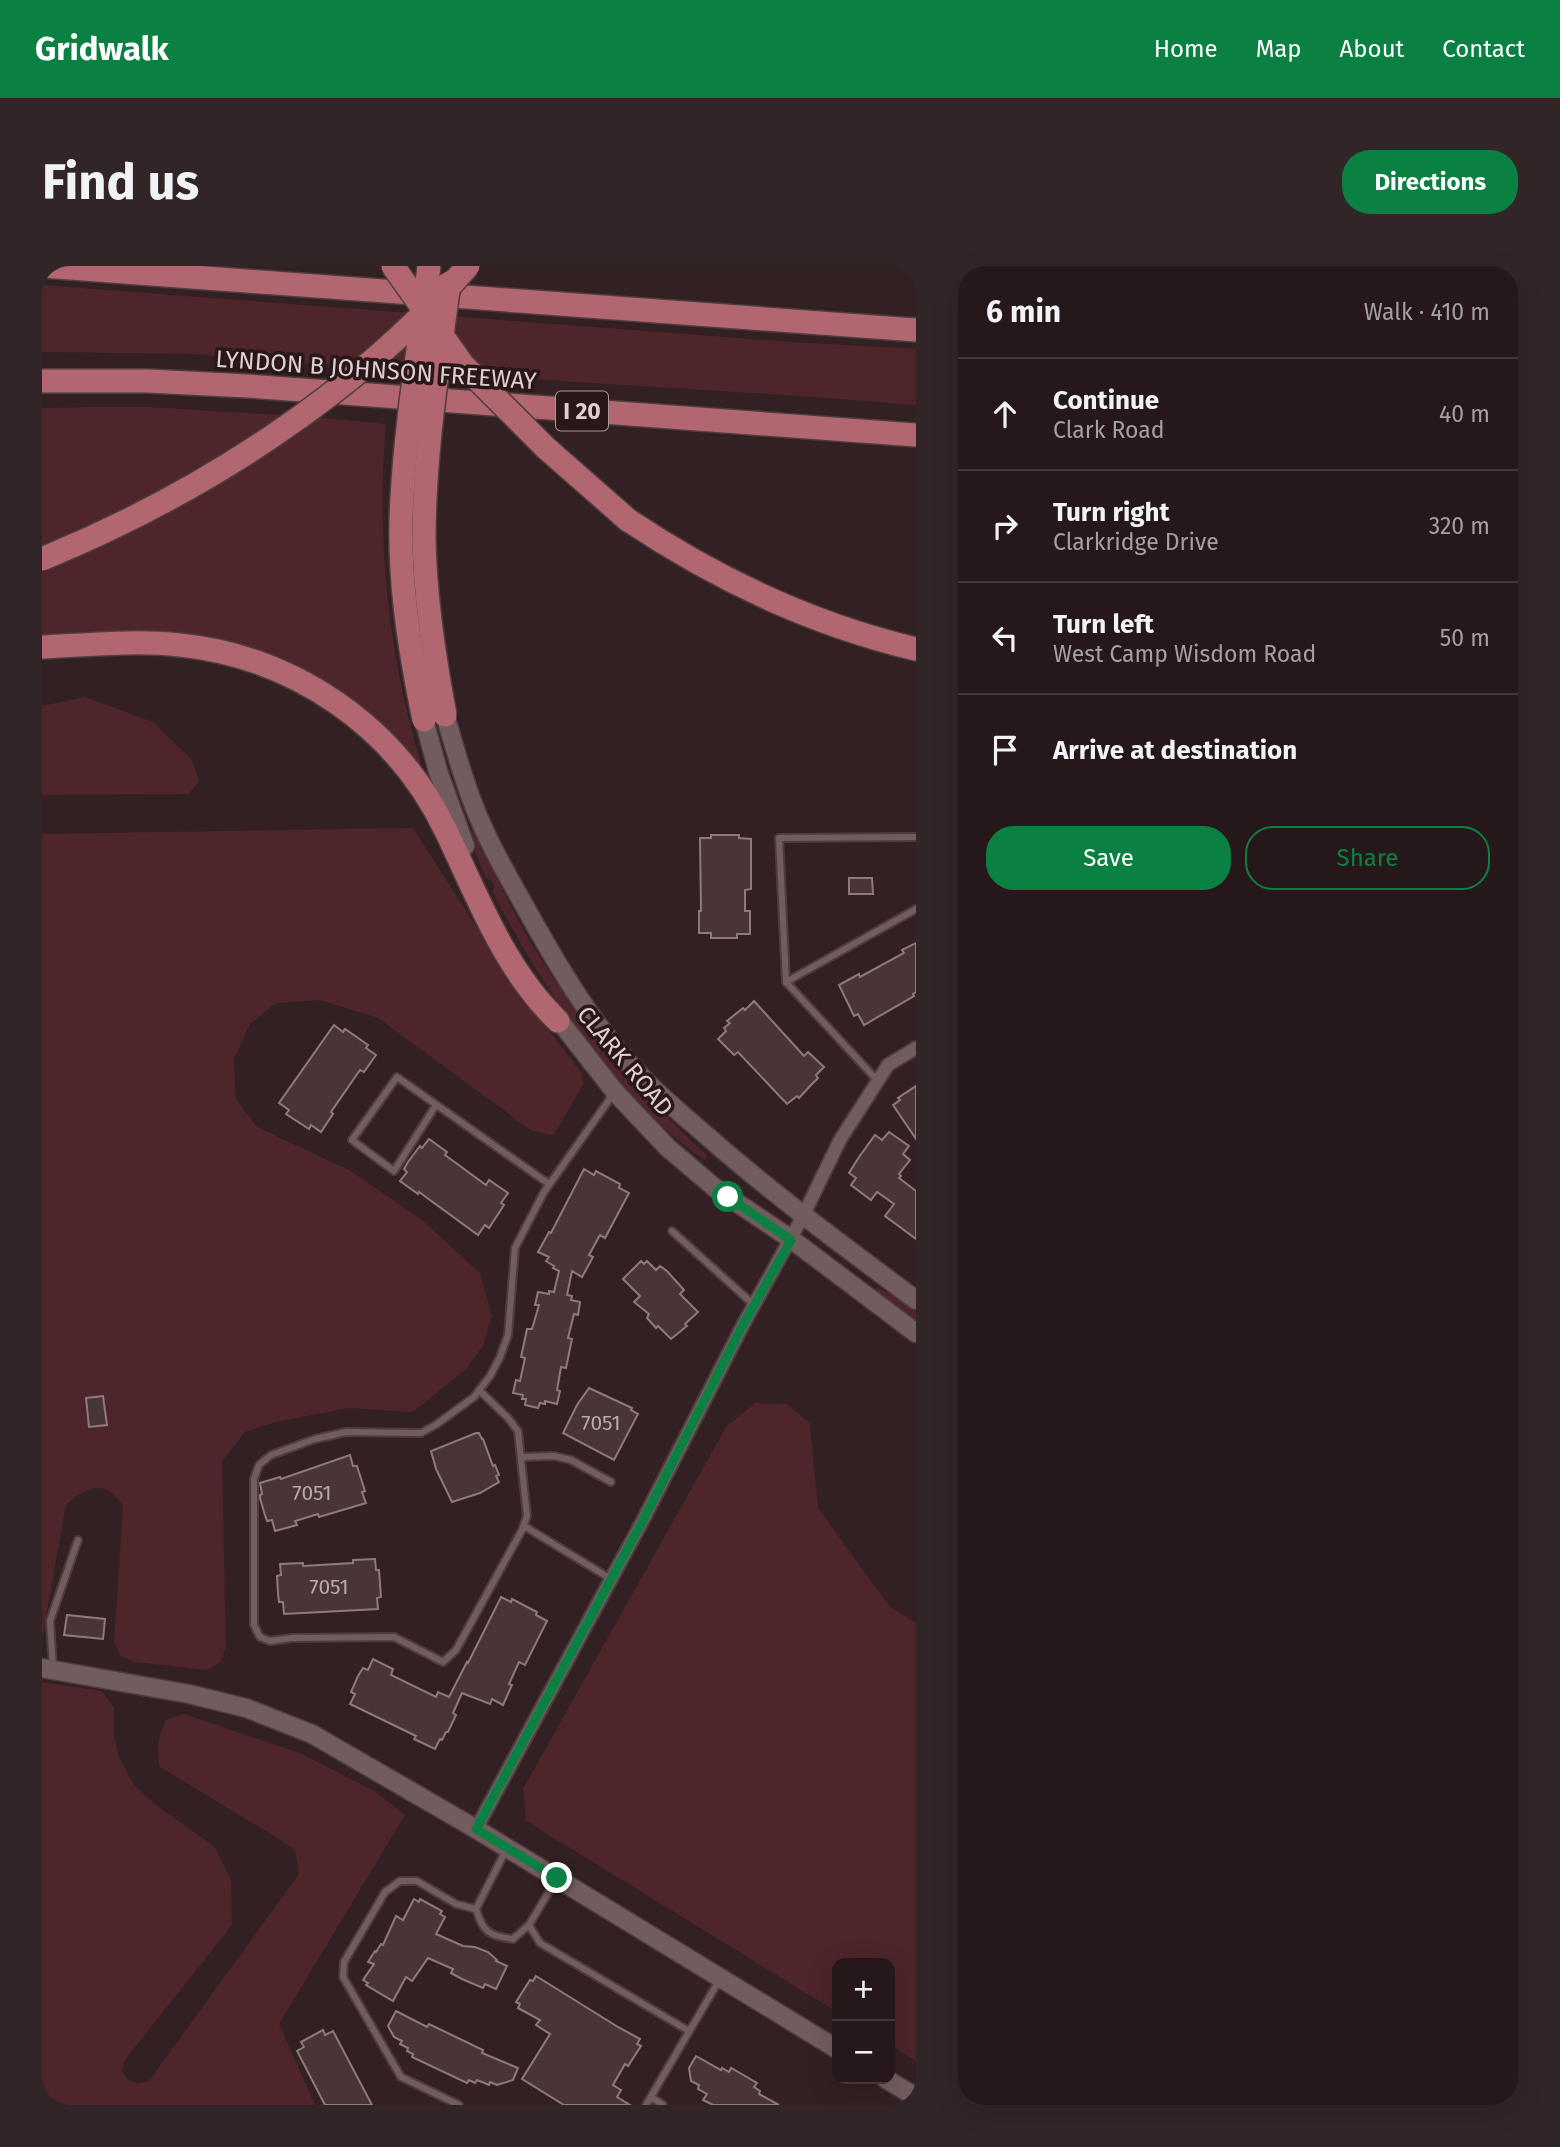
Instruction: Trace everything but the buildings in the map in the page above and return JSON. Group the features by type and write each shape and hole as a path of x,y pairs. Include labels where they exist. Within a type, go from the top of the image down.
{"highway":[{"path":"42,266 916,330"},
{"path":"393,266 463,365 547,448 628,520 673,550 767,596 856,633 916,649"},
{"path":"429,266 402,512 404,600 412,658 435,717"},
{"path":"435,717 434,654 426,589 424,539 428,452 451,266"},
{"path":"42,559 159,504 269,438 331,393 390,345 468,266"},
{"name":"LYNDON B JOHNSON FREEWAY","path":"42,381 248,386 916,435"},
{"path":"42,647 164,644 199,648 237,656 303,681 328,696 366,726 401,761 429,799 477,898 513,964 538,1002 558,1021"}],"main road":[{"name":"CLARK ROAD","path":"435,717 438,771 465,848 522,962 558,1021 615,1092 667,1147 715,1188 791,1240 916,1333"},
{"name":"CLARK ROAD","path":"435,717 463,774 485,831 516,891 578,995 613,1044 645,1081 750,1174 916,1300"},
{"path":"48,1669 189,1694 246,1709 312,1734 476,1829 832,2046"},
{"path":"894,2084 916,2098"}],"street":[{"path":"476,1829 611,1579 744,1323 791,1240 840,1140 888,1065 916,1048"}],"lane":[{"path":"878,1081 786,982 779,838 916,836"},
{"path":"786,982 916,909"},
{"path":"436,1105 394,1171 352,1140 397,1077 549,1184"},
{"path":"479,1390 518,1431 527,1516 456,1650 443,1662 394,1637 292,1638 270,1641 260,1637 254,1625 254,1479 259,1465 271,1455 315,1439 346,1432 421,1433 474,1397 500,1357 508,1335 515,1248 549,1184 615,1092"},
{"path":"672,1231 755,1305"},
{"path":"522,1457 554,1456 571,1460 611,1482"},
{"path":"524,1525 611,1579"},
{"path":"48,1669 50,1621 78,1541"},
{"path":"507,1849 476,1909 481,1923 495,1937 513,1939 529,1925 557,1878"},
{"path":"459,2105 401,2077 343,1977 344,1962 385,1892 400,1881 417,1881 456,1904 476,1909"},
{"path":"529,1925 540,1944 689,2031"},
{"path":"646,2105 721,1977"},
{"path":"651,2097 663,2105"}],"shaded area":[{"path":"42,285 791,342 916,349 916,405 194,354 42,352"},
{"path":"150,407 283,415 166,487 42,548 42,408"},
{"path":"315,417 386,424 383,509 387,594 400,677 420,760 418,767 259,654 42,640 42,570"},
{"path":"85,697 153,722 192,760 199,781 189,794 42,795 42,706"},
{"path":"413,828 504,970 582,1074 583,1085 554,1135 532,1131 378,1018 320,1000 276,1003 250,1024 234,1059 236,1099 257,1127 351,1171 422,1220 480,1273 492,1316 483,1346 464,1371 413,1412 348,1408 276,1422 245,1432 222,1461 226,1648 220,1662 208,1670 135,1662 121,1656 114,1642 123,1506 116,1497 103,1489 88,1490 66,1505 42,1639 42,834"},
{"path":"476,830 519,922 573,1006 636,1084 708,1156 705,1160 673,1136 612,1075 558,1003 493,893 495,887 485,876 467,833"},
{"path":"878,1287 916,1309 916,1320 875,1290"},
{"path":"755,1403 787,1404 810,1423 818,1508 890,1607 916,1623 916,2061 895,2047 895,1958 832,1958 832,2009 526,1821 523,1789 726,1427"},
{"path":"42,1682 102,1691 114,1707 114,1737 119,1757 134,1785 157,1806 214,1846 231,1880 232,1925 125,2060 122,2070 127,2079 138,2084 149,2081 299,1874 295,1849 160,1767 158,1743 166,1720 184,1714 300,1753 376,1792 405,1815 279,2024 315,2105 42,2105"}],"route":[{"path":"557,1878 476,1829 642,1522 744,1323 791,1240 728,1197"}]}
